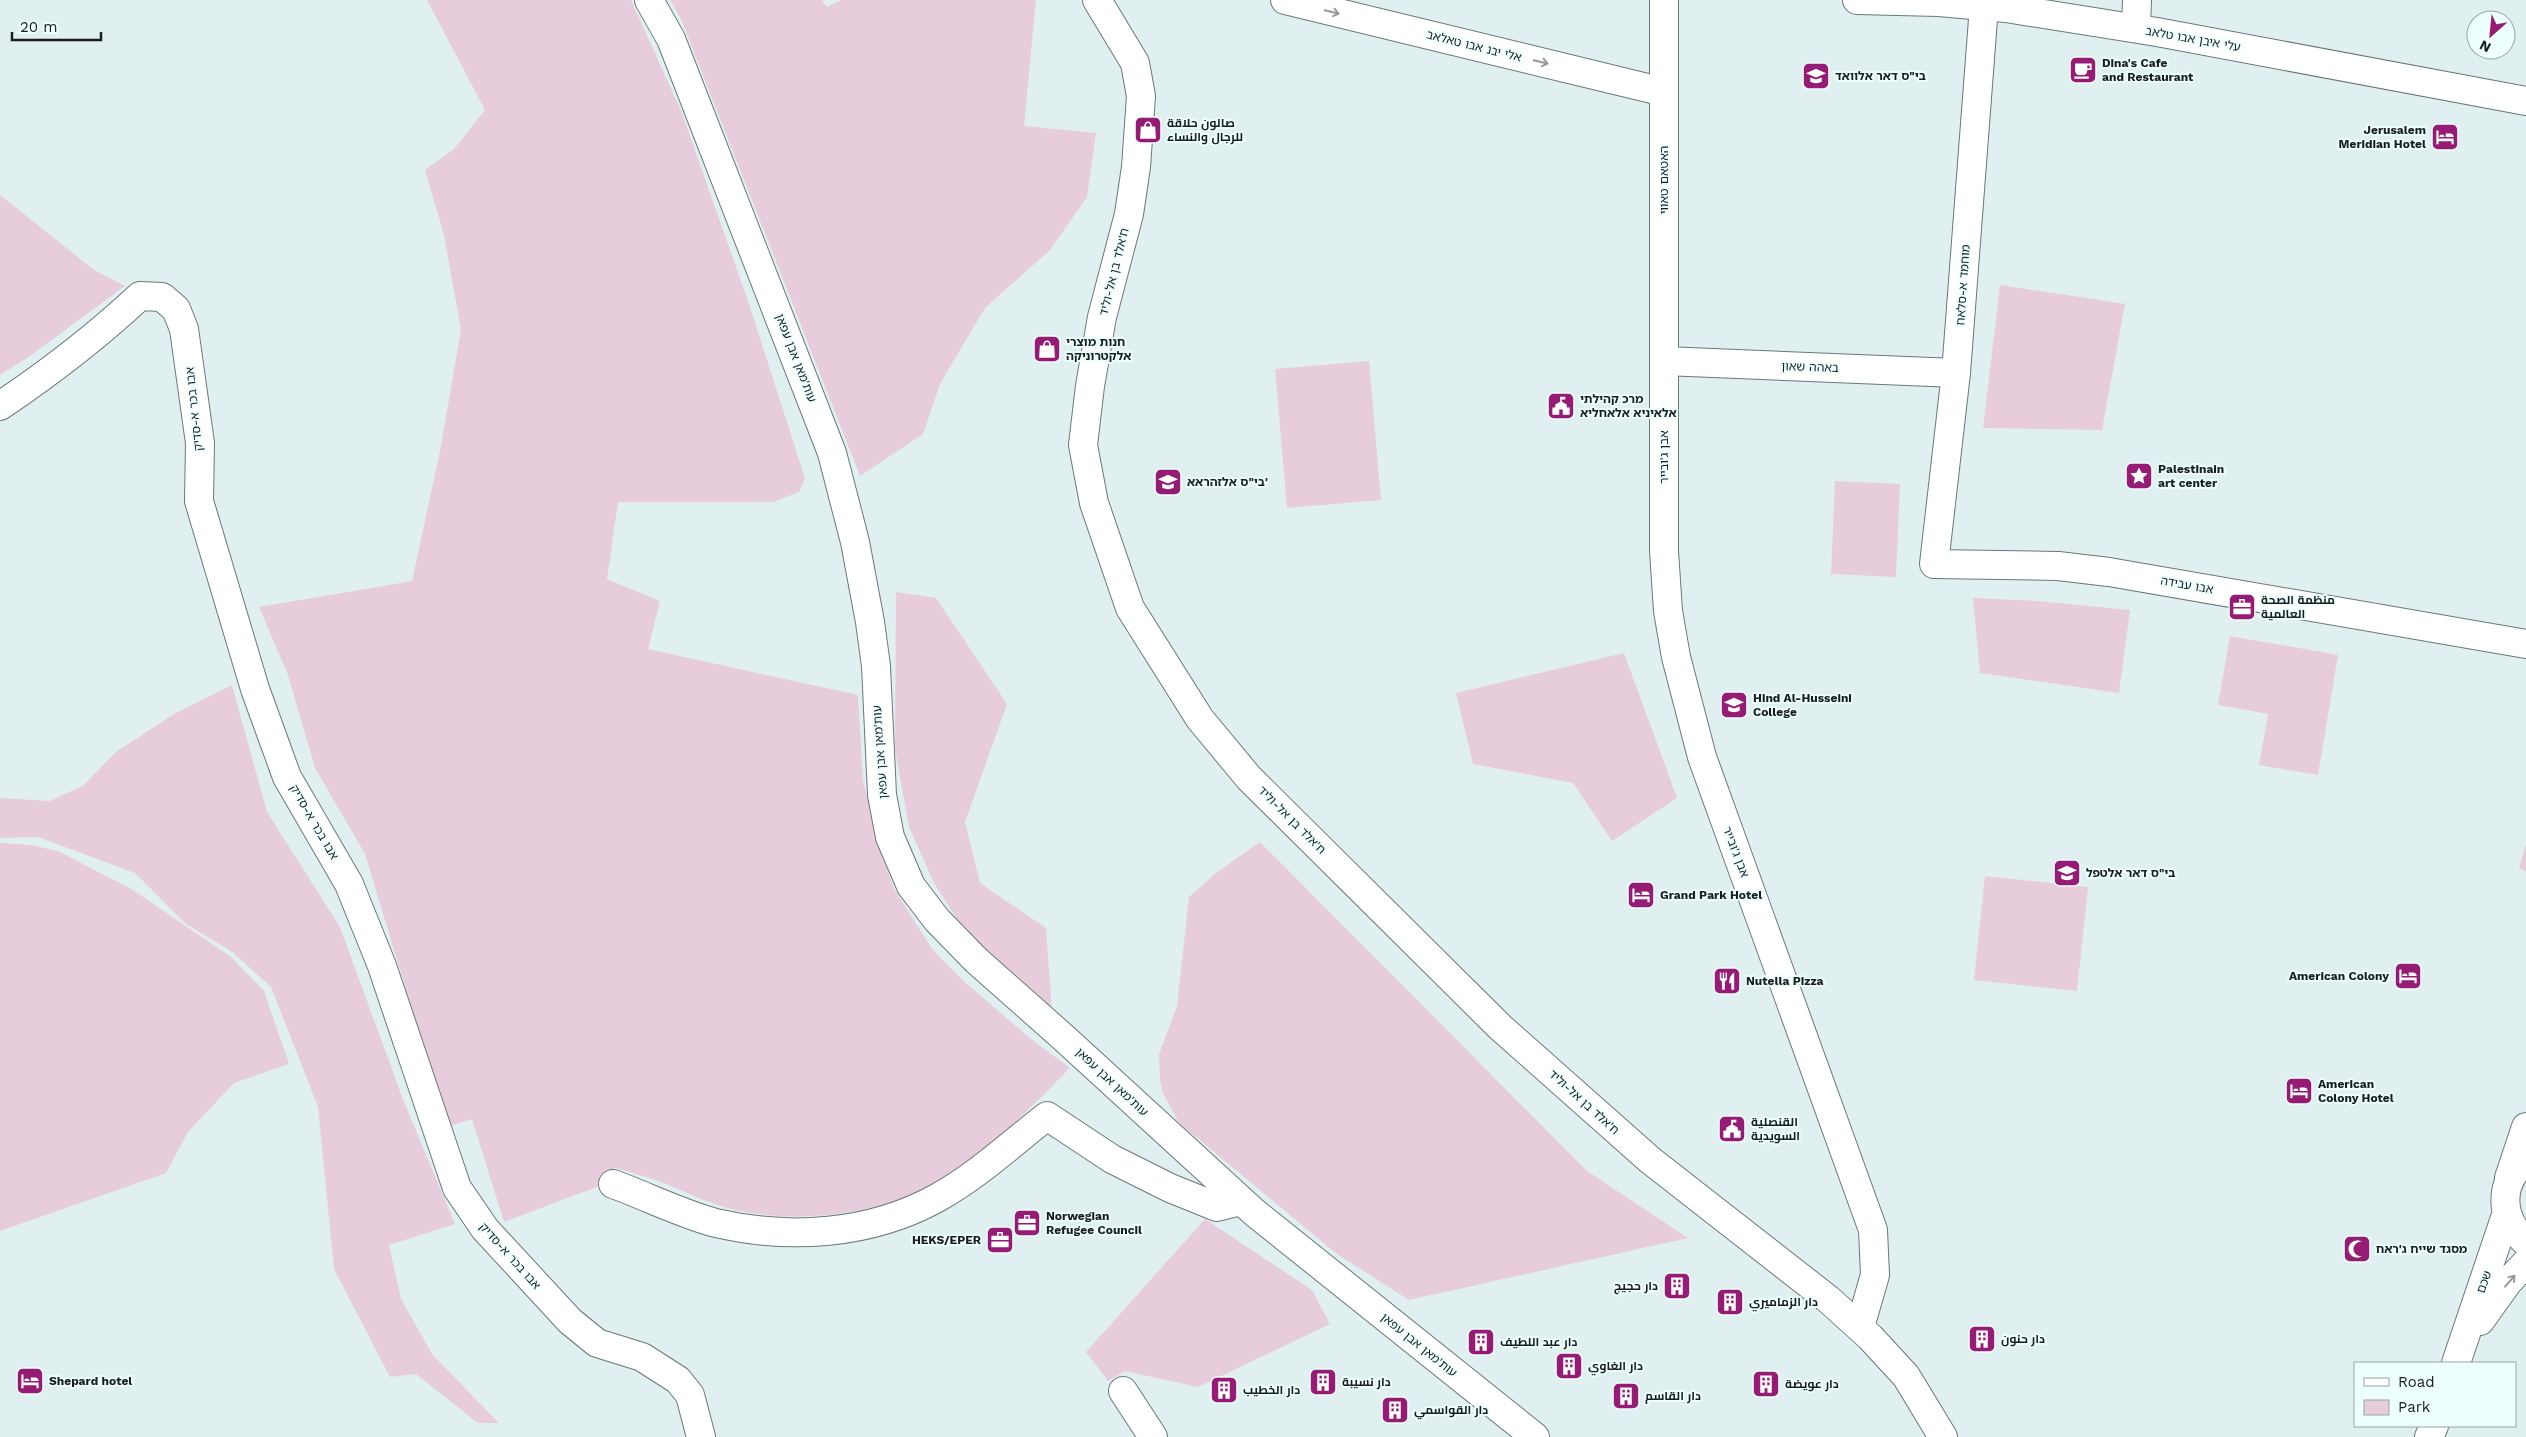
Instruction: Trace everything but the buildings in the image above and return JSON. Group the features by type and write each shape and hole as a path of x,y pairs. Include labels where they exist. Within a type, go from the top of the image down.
{"street":[{"name":"עות'מאן אבן עפאן","path":"649,0 671,39 832,453 856,542 870,622 876,666 882,795 890,837 912,886 937,920 976,960 1242,1201 1535,1437"},
{"name":"ח'אלד בן אל-וליד","path":"1097,0 1135,62 1141,96 1136,167 1129,214 1102,317 1090,386 1083,444 1094,503 1130,608 1200,720 1249,778 1500,1027 1650,1160 1828,1299 1860,1327 1906,1376 1943,1437"},
{"name":"אלי יבנ אבו טאלאב","path":"1285,0 1664,92"},
{"name":"האטאם טאווי","path":"1664,0 1664,361"},
{"name":"עלי איבן אבו טלאב","path":"1857,0 1939,2 1984,6 2136,28 2526,102"},
{"path":"2136,28 2137,0"},
{"name":"מוחמד א-סלאח","path":"1934,564 1956,373 1984,6"},
{"name":"אבו בכר א-סדיק","path":"0,406 68,358 110,324 140,296 162,297 176,309 184,329 200,443 198,501 255,689 287,777 349,884 382,966 457,1188 485,1229 570,1321 597,1343 642,1356 678,1380 690,1395 701,1437"},
{"name":"אבן ג'ובייר","path":"1664,361 1664,551 1668,610 1676,657 1702,757 1721,812 1806,1038 1874,1230 1875,1275 1860,1327"},
{"name":"באהה שאון","path":"1664,361 1956,373"},
{"name":"אבו עבידה","path":"1934,564 2058,566 2109,572 2526,644"},
{"path":"613,1184 715,1222 757,1231 824,1232 865,1224 903,1213 937,1198 966,1179 1047,1116 1112,1159 1170,1188 1217,1207 1242,1201"},
{"path":"2526,1127 2504,1198 2506,1216 2514,1230 2526,1242"},
{"path":"2508,1181 2517,1167 2526,1160"},
{"name":"שכם","path":"2459,1356 2506,1216"},
{"name":"שכם","path":"2459,1356 2486,1311 2526,1263"},
{"path":"1123,1391 1153,1437"}],"green space":[{"path":"427,0 631,0 682,113 748,301 805,478 799,492 773,502 618,502 607,579 660,601 648,649 858,695 863,780 880,849 894,889 932,949 967,984 1032,1040 1070,1068 1015,1123 971,1161 932,1186 907,1197 880,1206 851,1212 794,1216 766,1215 719,1206 658,1181 615,1168 602,1185 504,1222 472,1119 450,1126 439,1099 365,854 315,768 288,675 259,607 412,581 440,451 461,330 444,235 425,170 454,149 485,110"},
{"path":"670,0 822,0 827,7 841,0 1036,0 1024,126 1096,133 1087,197 1050,250 985,308 940,384 923,434 860,476 681,19"},
{"path":"0,195 94,270 125,286 30,356 0,375"},
{"path":"2000,285 2125,304 2102,430 1983,428"},
{"path":"1369,361 1381,500 1287,508 1275,369"},
{"path":"1835,481 1900,484 1896,577 1831,574"},
{"path":"896,592 936,598 1007,704 965,822 980,883 1046,928 1052,1012 972,942 934,883 909,827 895,749"},
{"path":"1973,598 2037,601 2130,610 2119,693 1980,673"},
{"path":"2230,636 2338,655 2318,775 2259,765 2268,714 2218,705"},
{"path":"1624,653 1677,798 1612,841 1573,783 1473,764 1456,693"},
{"path":"232,685 267,812 340,927 404,1102 455,1224 389,1245 401,1299 432,1354 499,1423 478,1423 416,1374 390,1377 334,1269 318,1107 271,987 231,951 186,924 135,873 38,837 0,838 0,798 50,801 84,785 116,752 174,714"},
{"path":"1260,842 1587,1171 1688,1238 1409,1300 1337,1254 1179,1123 1163,1093 1160,1080 1159,1054 1177,1006 1189,897 1216,873"},
{"path":"0,843 32,845 60,852 133,890 231,957 264,991 289,1064 234,1083 188,1132 166,1173 0,1231"},
{"path":"2526,844 2526,872 2519,868"},
{"path":"1985,876 2088,887 2077,991 1974,980"},
{"path":"1205,1219 1312,1290 1330,1324 1198,1387 1125,1371 1108,1381 1086,1352"}],"place":[{"name":"Dina's Cafe and Restaurant","path":"2083,70"},
{"name":"בי\"ס דאר אלוואד","path":"1816,76"},
{"name":"صالون حلاقة للرجال والنساء","path":"1148,130"},
{"name":"Jerusalem Meridian Hotel","path":"2445,137"},
{"name":"חנות מוצרי אלקטרוניקה","path":"1047,349"},
{"name":"מרכ קהילתי אלאיניא אלאחליא","path":"1561,406"},
{"name":"Palestinain art center","path":"2139,476"},
{"name":"בי\"ס אלזהראא'","path":"1168,482"},
{"name":"منظمة الصحة العالمية","path":"2242,607"},
{"name":"Hind Al-Husseini College","path":"1734,705"},
{"name":"בי\"ס דאר אלטפל","path":"2067,873"},
{"name":"Grand Park Hotel","path":"1641,895"},
{"name":"American Colony","path":"2408,976"},
{"name":"Nutella Pizza","path":"1727,981"},
{"name":"American Colony Hotel","path":"2299,1091"},
{"name":"القنصلية السويدية","path":"1732,1129"},
{"name":"Norwegian Refugee Council","path":"1027,1223"},
{"name":"HEKS/EPER","path":"1000,1240"},
{"name":"מסגד שייח ג'ראח","path":"2357,1249"},
{"name":"دار حجيج","path":"1677,1286"},
{"name":"دار الزماميري","path":"1730,1302"},
{"name":"دار حنون","path":"1982,1339"},
{"name":"دار عبد اللطيف","path":"1481,1342"},
{"name":"دار الغاوي","path":"1569,1366"},
{"name":"Shepard hotel","path":"30,1381"},
{"name":"دار نسيبة","path":"1323,1382"},
{"name":"دار عويضة","path":"1766,1384"},
{"name":"دار الخطيب","path":"1224,1390"},
{"name":"دار القاسم","path":"1626,1396"},
{"name":"دار القواسمي","path":"1395,1410"}]}
